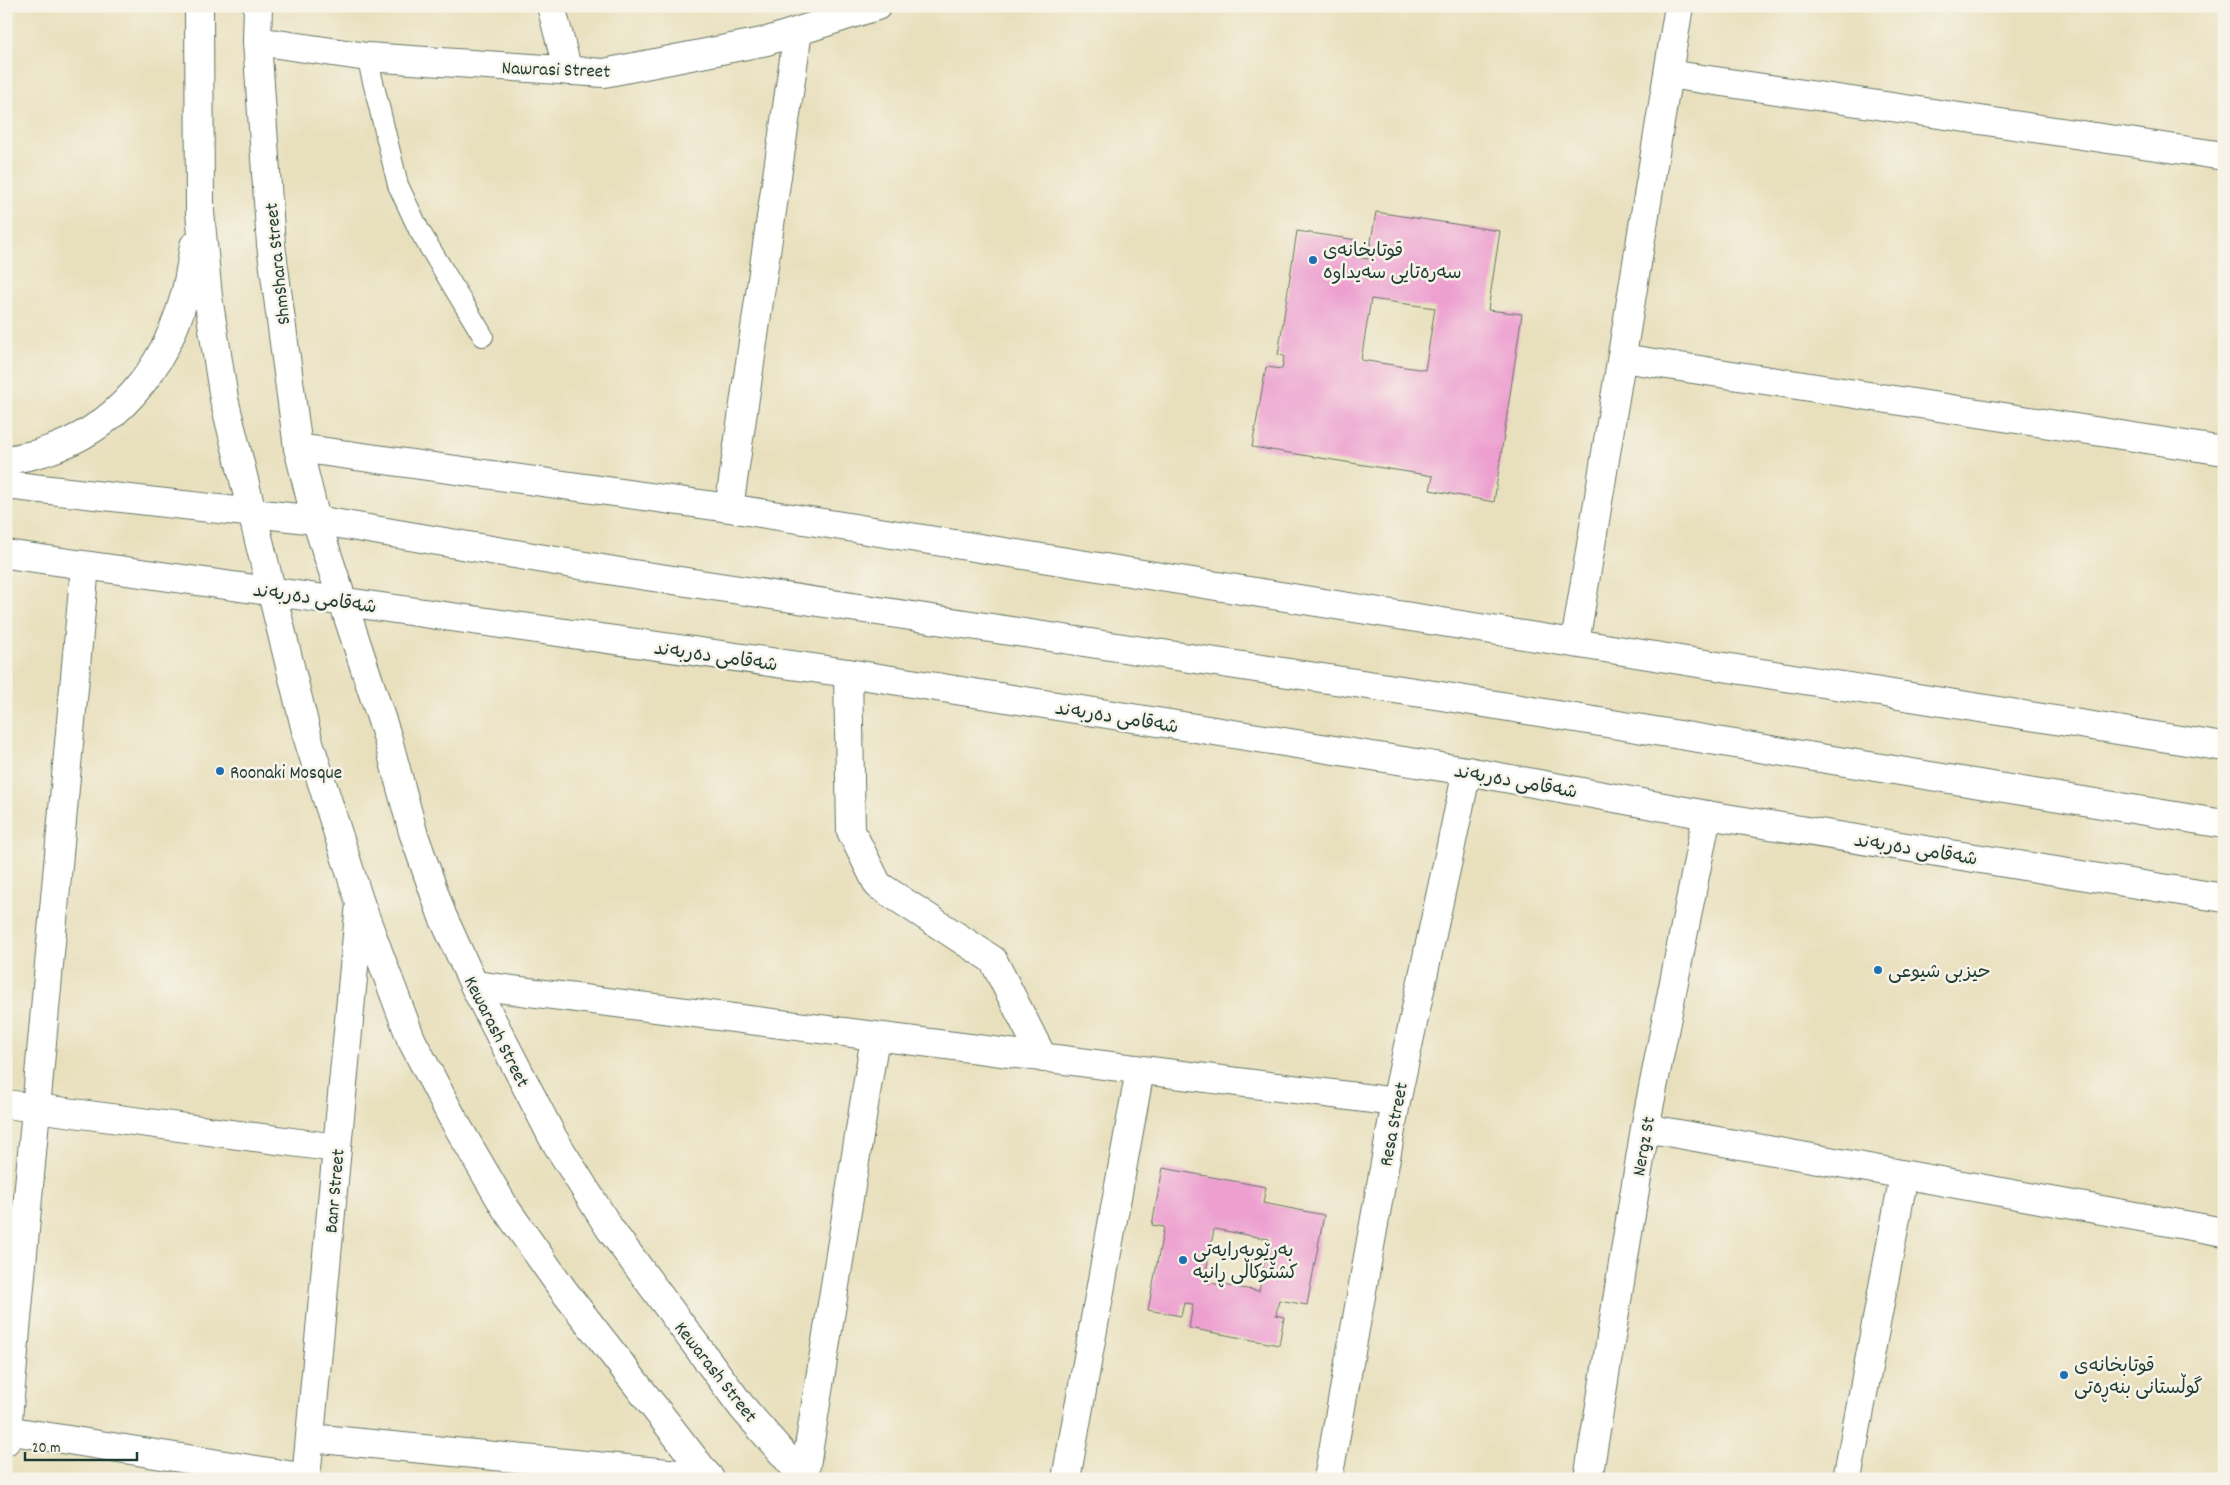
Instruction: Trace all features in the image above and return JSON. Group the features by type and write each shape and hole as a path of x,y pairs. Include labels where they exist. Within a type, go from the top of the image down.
{"main road":[{"path":"199,6 200,212 208,297 224,399 308,739 360,903 412,1039 452,1117 506,1210 564,1291 709,1478"},
{"name":"ShmShara Street","path":"258,6 258,40 271,244 298,448 316,520"},
{"path":"551,6 568,71"},
{"name":"Nawrasi Street","path":"258,40 367,57 604,74 767,41 798,31 843,11 877,6"},
{"path":"1575,644 1679,6"},
{"path":"729,508 798,31"},
{"path":"1668,74 2224,156"},
{"path":"6,460 45,452 82,435 116,413 143,383 166,348 184,298 200,212"},
{"path":"1622,358 2224,451"},
{"path":"298,448 729,508 2224,747"},
{"path":"6,485 316,520 620,572 1441,696 2224,824"},
{"name":"Kewarash Street","path":"316,520 387,736 416,841 442,914 474,985 553,1138 610,1229 742,1407 805,1478"},
{"name":"شەقامی دەربەند","path":"6,554 270,590 848,674 1467,771 1708,814 2224,898"},
{"path":"85,566 7,1434 306,1478"},
{"path":"848,674 851,831 878,885 994,960 1043,1058"},
{"name":"Resa Street","path":"1328,1479 1396,1102 1467,771"},
{"name":"Nergz St","path":"1588,1479 1645,1128 1708,814"},
{"name":"Banr Street","path":"306,1478 360,903"},
{"path":"474,985 1396,1102"},
{"path":"805,1478 875,1037"},
{"path":"1066,1479 1140,1070"},
{"path":"6,1104 337,1148"},
{"path":"1645,1128 2224,1232"},
{"path":"1847,1479 1904,1175"},
{"path":"311,1438 709,1478"}],"lane":[{"path":"367,57 398,185 419,230 483,336"}],"building":[{"path":"1376,212 1500,231 1488,310 1522,314 1494,502 1430,490 1433,476 1252,447 1266,367 1282,369 1284,356 1278,355 1297,231 1357,240 1354,257 1368,259","holes":["1371,299 1435,308 1425,370 1361,360"]},
{"name":"بەڕێوبەرایەتی کشتوکاڵی ڕانیە","path":"1163,1168 1266,1187 1263,1203 1324,1215 1307,1305 1279,1300 1276,1315 1284,1317 1279,1345 1189,1328 1193,1304 1184,1303 1181,1316 1148,1310 1164,1227 1152,1225","holes":["1214,1229 1269,1239 1259,1291 1204,1282"]}],"place":[{"name":"قوتابخانەی سەرەتایی سەیداوە","path":"1313,260"},
{"name":"Roonaki Mosque","path":"220,771"},
{"name":"حیزبی شیوعی","path":"1878,970"},
{"name":"بەڕێوبەرایەتی کشتوکاڵی ڕانیە","path":"1183,1260"},
{"name":"قوتابخانه‌ی گوڵستانی بنه‌ڕه‌تی","path":"2064,1375"}]}
